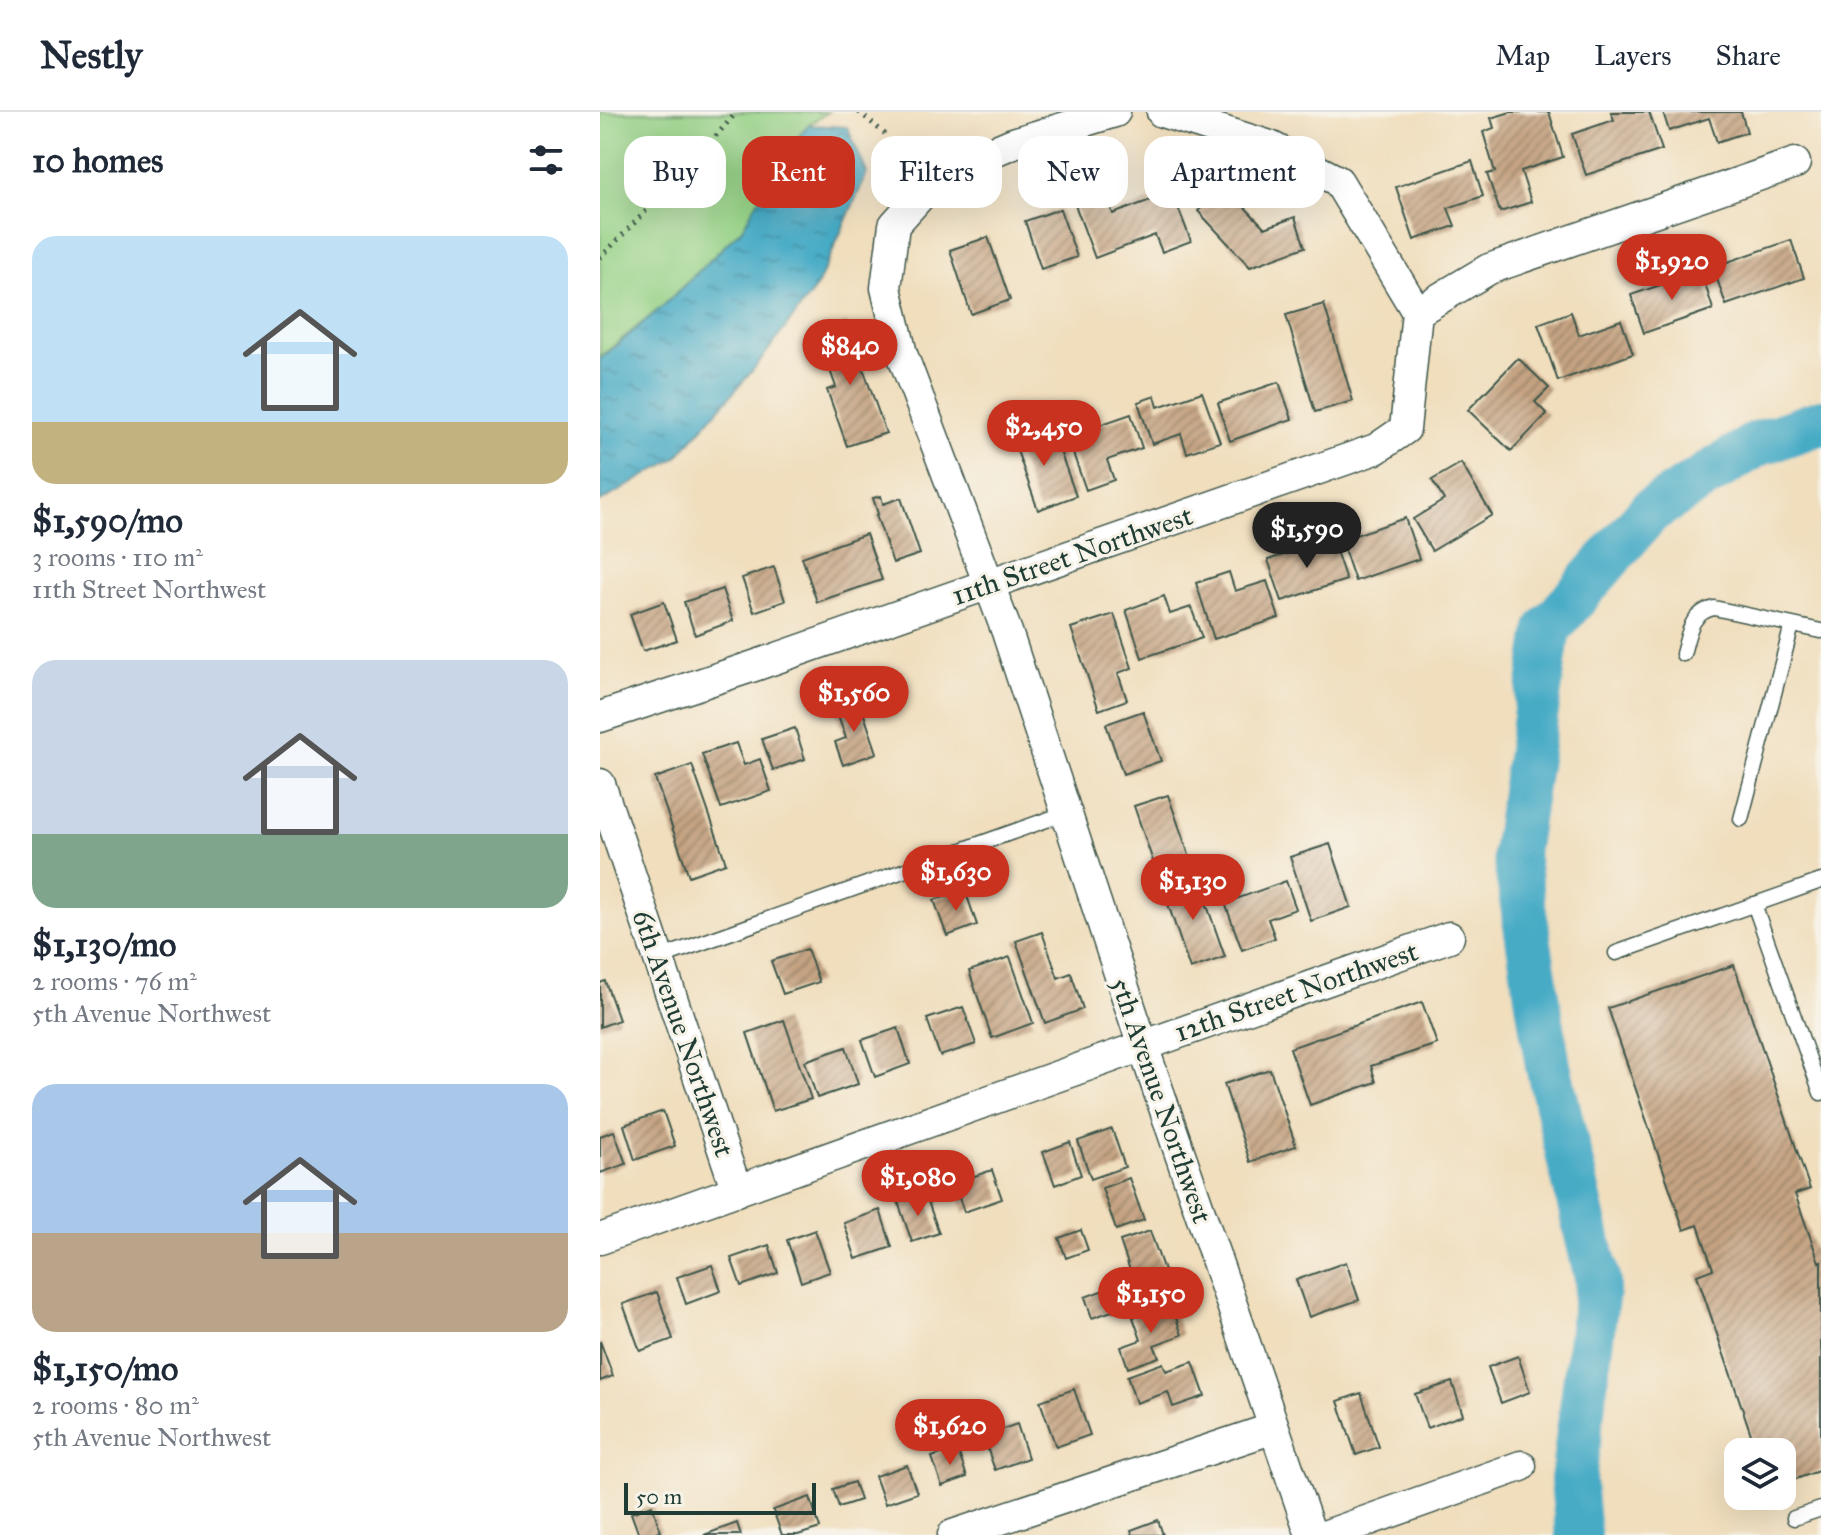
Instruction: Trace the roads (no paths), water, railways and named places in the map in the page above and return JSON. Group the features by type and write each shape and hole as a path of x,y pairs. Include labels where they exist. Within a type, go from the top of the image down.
{"street":[{"name":"5th Avenue Northwest","path":"1115,112 1013,143 940,174 894,225 886,288 902,354 989,584 1311,1535"},
{"path":"1162,112 1270,146 1338,181 1417,312 1489,269 1795,163"},
{"name":"11th Street Northwest","path":"600,717 1376,449 1405,429 1417,312"},
{"name":"6th Avenue Northwest","path":"600,784 737,1191"},
{"name":"12th Street Northwest","path":"600,1239 1449,937"},
{"path":"953,1535 1274,1428"},
{"path":"1327,1535 1521,1466"}],"lane":[{"path":"1683,654 1694,617 1703,610 1714,608 1821,631"},
{"path":"1741,819 1792,625"},
{"path":"659,958 1066,813"},
{"path":"1616,953 1821,881"},
{"path":"1754,904 1821,1093"},
{"path":"1794,1518 1821,1509"}],"water":[{"path":"808,125 847,127 851,136 799,136"},
{"path":"855,145 867,173 855,200"},
{"path":"754,208 852,208 817,286 753,370 676,458 600,502 600,359 663,306 742,229"}],"waterway":[{"path":"1578,1535 1573,1480 1598,1282 1548,1066 1515,854 1548,629 1650,511 1757,444 1821,422"}]}
